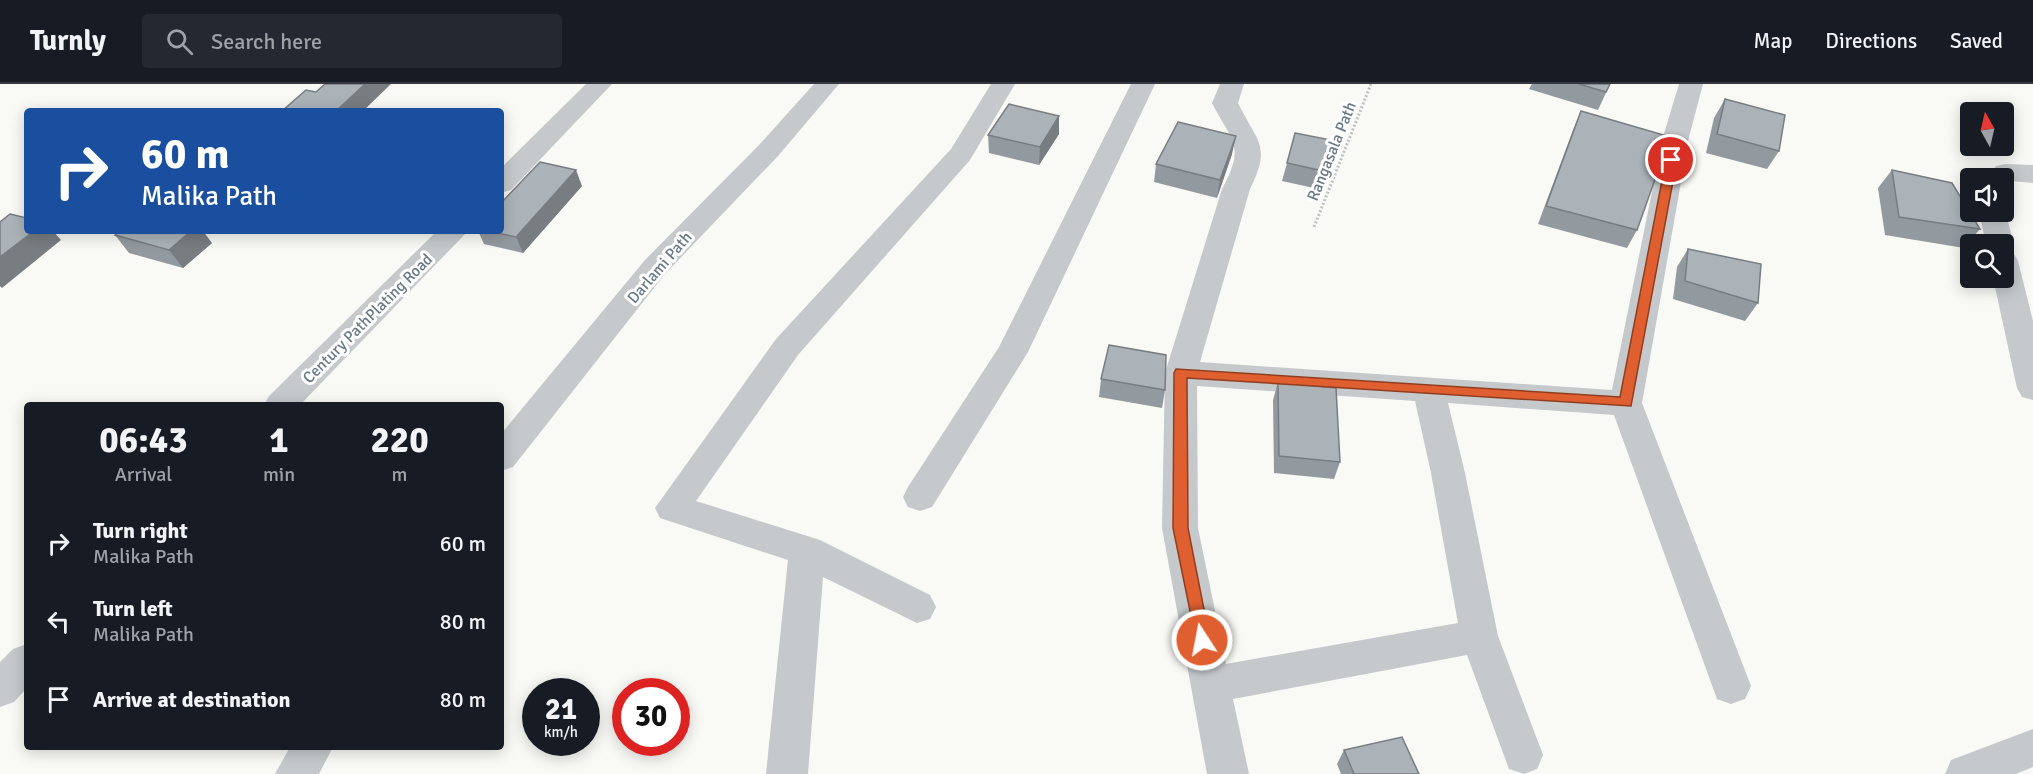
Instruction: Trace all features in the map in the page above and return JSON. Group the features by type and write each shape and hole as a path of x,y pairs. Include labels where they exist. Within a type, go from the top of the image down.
{"street":[{"path":"504,181 600,84"},
{"name":"Darlami Path","path":"504,454 655,267 769,150 827,84"},
{"path":"917,607 807,550 672,508 787,347 961,154 1004,84"},
{"path":"921,497 1012,352 1143,84"},
{"path":"1228,774 1180,528 1181,373 1236,189 1249,162 1246,138 1230,116 1225,103 1232,84"},
{"path":"1691,84 1676,138 1626,403 1731,686"},
{"path":"2014,173 2033,174"},
{"name":"Century PathPlating Road","path":"283,402 451,234"},
{"path":"2010,288 2033,388"},
{"path":"1181,373 1626,403"},
{"path":"1428,389 1448,473 1479,636 1523,755"},
{"path":"787,774 807,550"},
{"path":"1211,685 1479,636"},
{"path":"0,689 24,665"},
{"path":"1966,774 2033,748"},
{"path":"296,774 311,750"}],"path":[{"name":"Rangasala Path","path":"1314,227 1371,84"}],"building":[{"path":"325,84 365,84 339,108 285,108 306,90 316,92"},
{"path":"1579,84 1610,84 1606,92"},
{"path":"1725,99 1785,115 1779,151 1717,134"},
{"path":"1009,104 1059,116 1040,147 988,135"},
{"path":"1581,111 1667,136 1664,154 1637,230 1546,206"},
{"path":"1178,122 1236,136 1220,180 1156,164"},
{"path":"1295,133 1336,141 1328,172 1287,163"},
{"path":"540,162 576,170 516,237 502,234 504,234 504,200"},
{"path":"1892,170 1952,183 1960,196 1960,222 1976,222 1980,229 1899,217"},
{"path":"10,214 24,217 24,234 30,234 0,257 0,222"},
{"path":"116,234 188,234 169,250"},
{"path":"1688,249 1761,264 1758,303 1685,281"},
{"path":"1109,345 1166,355 1165,390 1101,379"},
{"path":"1278,382 1336,388 1340,462 1279,456"},
{"path":"1402,737 1419,774 1354,774 1344,750"}],"route":[{"path":"1202,640 1180,528 1181,373 1626,403 1671,160"}]}
